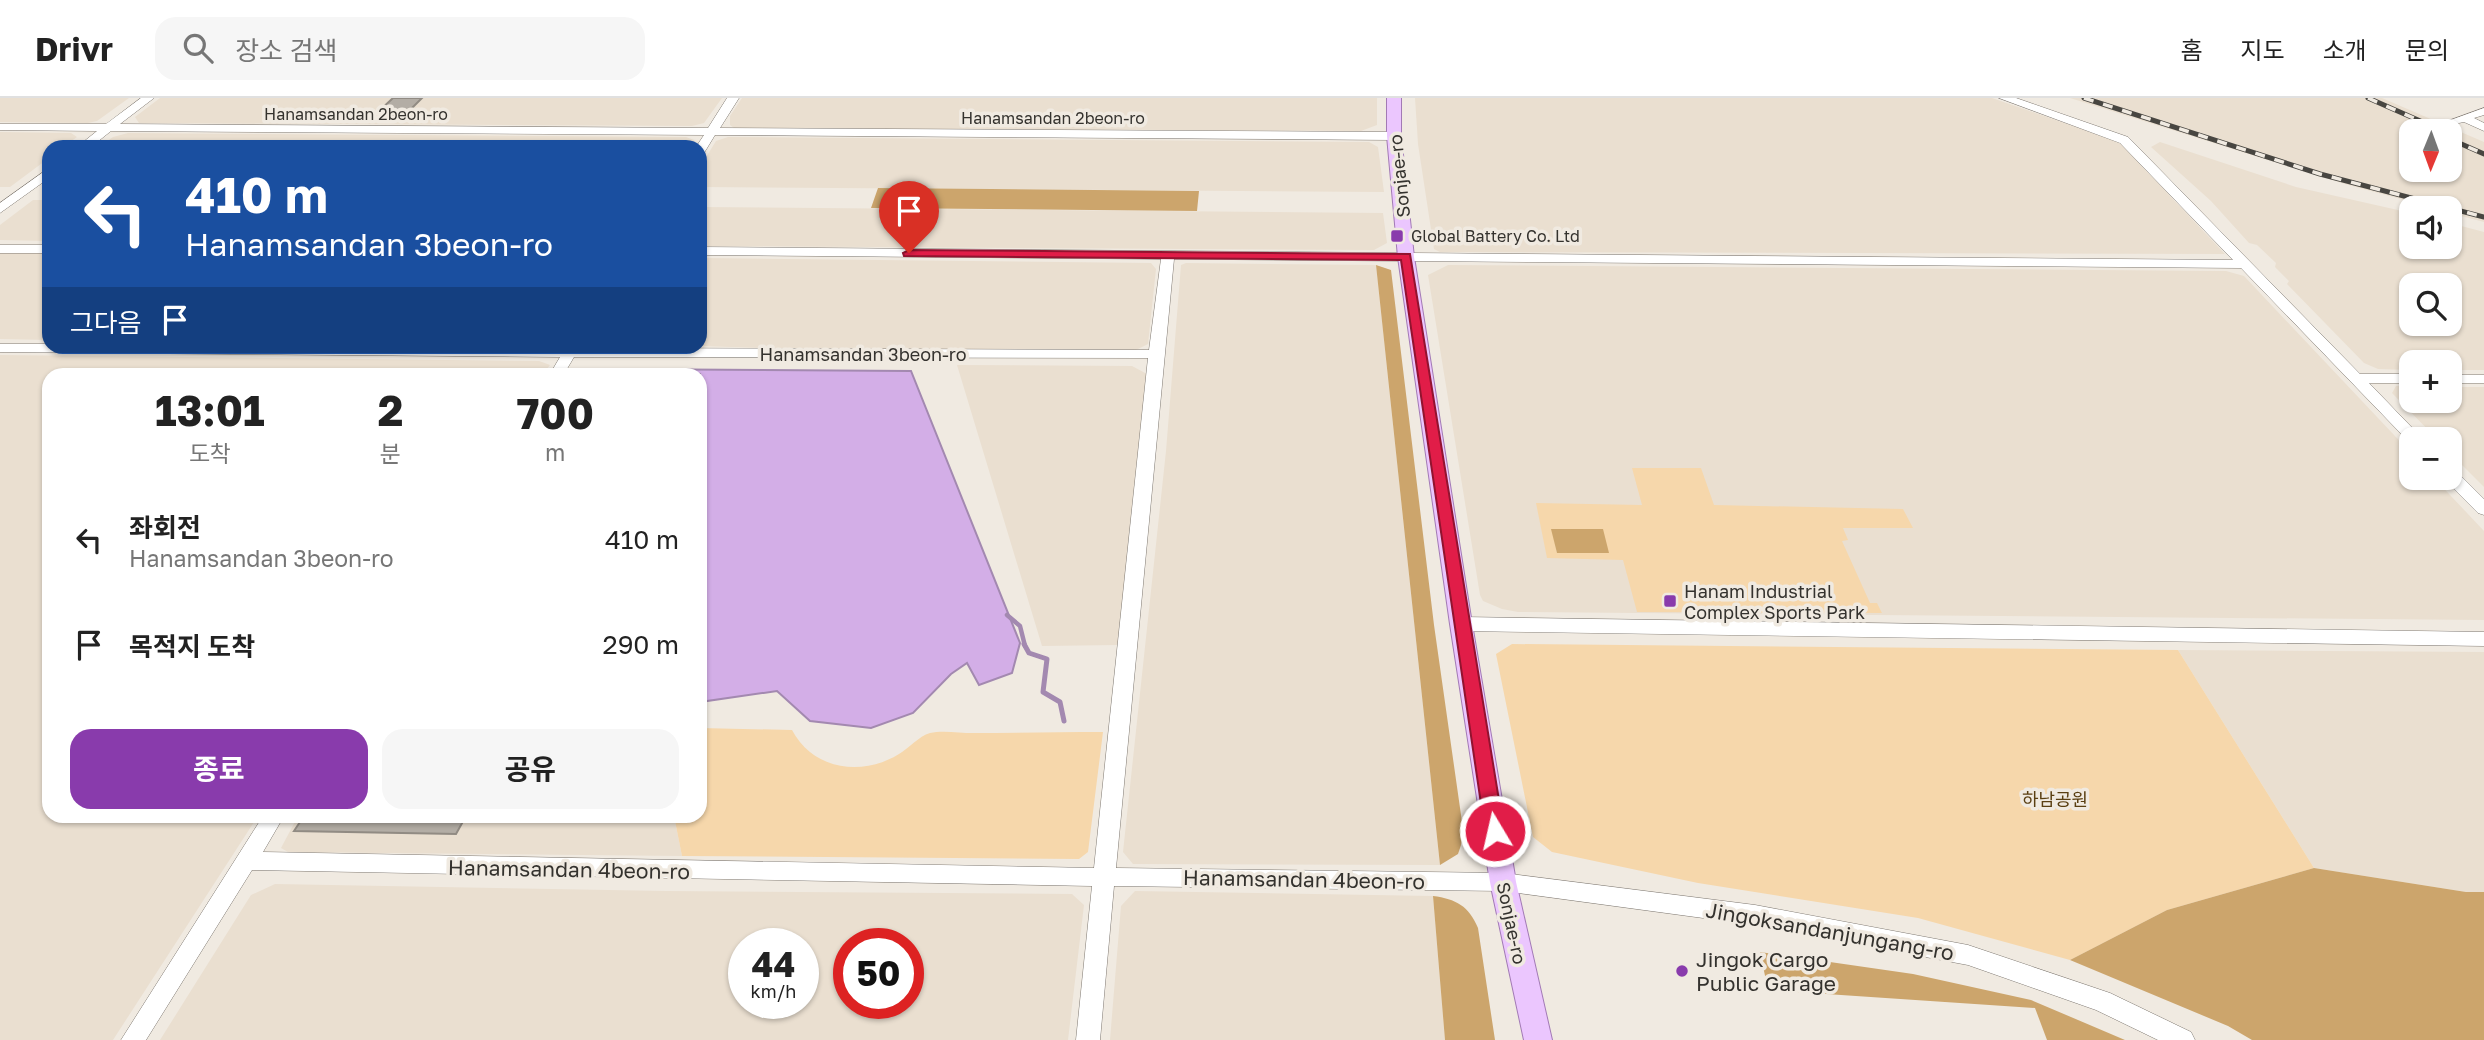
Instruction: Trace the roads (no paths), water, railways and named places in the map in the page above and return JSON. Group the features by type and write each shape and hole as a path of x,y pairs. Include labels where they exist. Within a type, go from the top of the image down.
{"main road":[{"name":"Sonjae-ro","path":"1394,98 1394,136 1406,257 1461,624 1503,882 1538,1040"}],"street":[{"path":"92,140 148,98"},
{"path":"706,140 733,98"},
{"path":"2005,98 2124,140 2404,427"},
{"path":"2484,111 2459,119 2484,128"},
{"name":"Hanamsandan 2beon-ro","path":"0,127 1394,136"},
{"path":"0,209 42,177"},
{"path":"0,249 42,249"},
{"path":"707,251 2247,264"},
{"path":"1088,1040 1168,256"},
{"name":"Hanamsandan 3beon-ro","path":"0,348 42,348"},
{"name":"Hanamsandan 3beon-ro","path":"707,351 1156,354"},
{"path":"2356,379 2399,379"},
{"path":"2462,379 2484,379"},
{"path":"2462,487 2484,509"},
{"path":"1461,624 2484,639"},
{"path":"133,1040 269,823"},
{"name":"Hanamsandan 4beon-ro","path":"245,861 781,873 1503,882"},
{"name":"Jingoksandanjungang-ro","path":"1503,882 1755,915 1968,955 2102,1001 2183,1040"}],"waterway":[{"path":"1007,615 1020,626 1025,646"},
{"path":"1025,646 1029,653 1047,659 1043,692 1060,702 1064,721"}],"railway":[{"path":"2084,98 2320,174 2484,217"},
{"path":"2368,98 2416,119"},
{"path":"2462,144 2484,154"}],"place":[{"name":"Global Battery Co. Ltd","path":"1397,236"},
{"name":"Hanam Industrial Complex Sports Park","path":"1670,601"},
{"name":"Jingok Cargo Public Garage","path":"1682,971"}],"park label":[{"name":"하남공원","path":"2055,799"}]}
